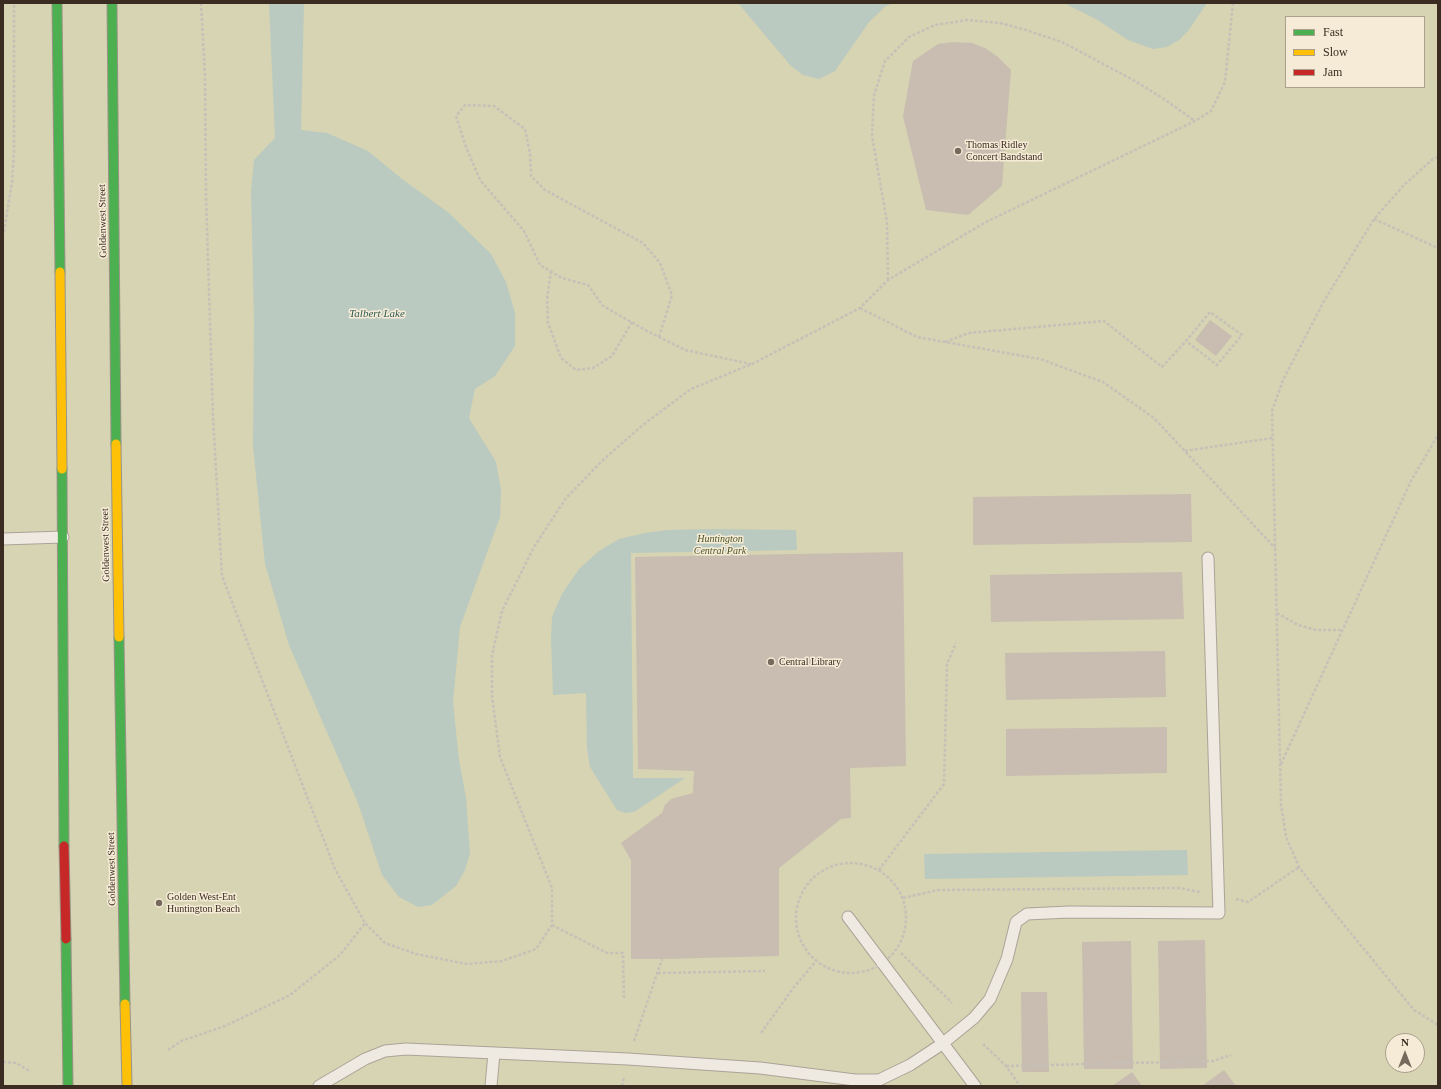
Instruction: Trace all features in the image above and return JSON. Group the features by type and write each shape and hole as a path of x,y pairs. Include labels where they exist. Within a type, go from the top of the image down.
{"main road":[{"path":"57,3 63,537 63,760 68,1086"},
{"name":"Goldenwest Street","path":"112,3 118,572 127,1086"}],"lane":[{"path":"3,539 63,537"},
{"path":"319,1086 365,1059 385,1051 406,1048 628,1059 760,1068 879,1083 942,1044 968,1023 990,999 1007,959 1016,922 1027,914 1069,912 1219,913 1208,558"},
{"path":"848,918 975,1086"},
{"path":"491,1086 494,1053"}],"path":[{"path":"3,236 12,183 14,151 14,3"},
{"path":"201,3 205,76 206,196 213,417 222,576 335,869 365,924 385,943 416,954 467,964 502,961 536,949 552,925 552,888 500,757 492,696 492,655 502,611 538,541 566,498 604,459 643,425 691,389 752,364 860,308 888,280 986,222 1195,121 1211,111 1225,82 1233,3"},
{"path":"888,280 887,222 872,136 874,95 885,61 909,37 935,25 967,20 1000,23 1026,30 1062,42 1135,81 1195,121"},
{"path":"659,337 672,295 660,263 643,243 545,190 531,176 530,153 525,129 494,106 465,105 456,116 466,147 480,180 524,231 540,265 562,278 588,284 603,306 659,337 685,350 752,364"},
{"path":"1438,157 1433,159 1404,185 1374,219 1324,301 1283,380 1272,411 1281,804 1286,837 1299,867 1414,1010 1438,1025"},
{"path":"1374,219 1438,248"},
{"path":"551,271 547,300 548,324 561,358 576,370 593,368 612,356 632,322"},
{"path":"860,308 917,337 1040,360 1103,382 1154,418 1275,549"},
{"path":"944,342 969,333 1104,321 1162,367 1210,312 1242,335 1217,366 1186,341"},
{"path":"1280,767 1411,481 1438,435"},
{"path":"1185,452 1272,438"},
{"path":"1277,613 1298,624 1316,630 1343,630"},
{"path":"879,870 944,784 947,664 956,643"},
{"path":"903,898 938,890 1178,888 1248,902 1299,867"},
{"path":"168,1050 181,1041 225,1026 290,994 340,955 365,924"},
{"path":"552,925 607,953 623,953 624,998"},
{"path":"897,949 952,1003"},
{"path":"622,1086 628,1059 662,959"},
{"path":"761,1033 794,987 816,961"},
{"path":"658,973 765,971"},
{"path":"983,1044 1006,1066 1020,1086"},
{"path":"1006,1066 1212,1061 1231,1054"},
{"path":"3,1062 16,1064 31,1072"}],"green space":[{"name":"Huntington Central Park","path":"3,3 1438,3 1438,1086 3,1086"}],"water":[{"name":"Talbert Lake","path":"269,3 304,3 301,130 327,133 368,151 402,179 449,213 491,254 506,282 515,313 515,346 495,376 475,389 469,418 496,462 501,490 500,517 460,627 453,702 459,760 466,798 470,853 465,870 456,886 432,905 418,907 399,897 382,875 358,803 289,645 265,564 253,446 254,320 251,192 254,160 275,138"},
{"path":"738,3 894,3 886,6 869,22 835,71 819,79 803,75 791,66"},
{"path":"1064,3 1207,3 1188,31 1179,40 1167,47 1153,49 1128,40 1096,19"},
{"path":"668,530 796,530 797,550 631,553 633,778 685,778 634,812 625,813 617,810 590,767 587,748 586,693 553,695 551,639 552,617 562,594 579,569 599,551 619,539 645,533"},
{"path":"1187,850 1188,875 925,879 924,854"}],"building":[{"name":"Thomas Ridley Concert Bandstand","path":"953,42 972,43 985,48 998,57 1011,70 1002,186 968,215 926,210 903,116 913,61 938,44"},
{"path":"1210,320 1232,336 1216,356 1195,340"},
{"path":"1191,494 1192,542 973,545 973,497"},
{"name":"Central Library","path":"903,552 906,766 850,768 851,818 841,819 779,868 779,956 631,959 631,860 621,843 662,813 665,805 671,799 693,793 694,771 638,769 635,557"},
{"path":"1182,572 1184,619 991,622 990,575"},
{"path":"1165,651 1166,697 1006,700 1005,653"},
{"path":"1167,727 1167,773 1006,776 1006,729"},
{"path":"1205,940 1207,1068 1160,1069 1158,941"},
{"path":"1131,941 1133,1069 1084,1069 1082,942"},
{"path":"1021,992 1047,992 1049,1072 1022,1072"},
{"path":"1224,1070 1236,1086 1202,1086"},
{"path":"1132,1072 1142,1086 1112,1086"}],"traffic: fast":[{"path":"57,3 60,272"},
{"path":"112,3 116,444"},
{"path":"62,469 64,846"},
{"path":"119,637 125,1004"},
{"path":"66,939 68,1086"}],"traffic: slow":[{"path":"60,272 62,469"},
{"path":"116,444 119,637"},
{"path":"125,1004 127,1086"}],"traffic: jam":[{"path":"64,846 66,939"}],"place":[{"name":"Thomas Ridley Concert Bandstand","path":"958,151"},
{"name":"Central Library","path":"771,662"},
{"name":"Golden West-Ent Huntington Beach","path":"159,903"}]}
